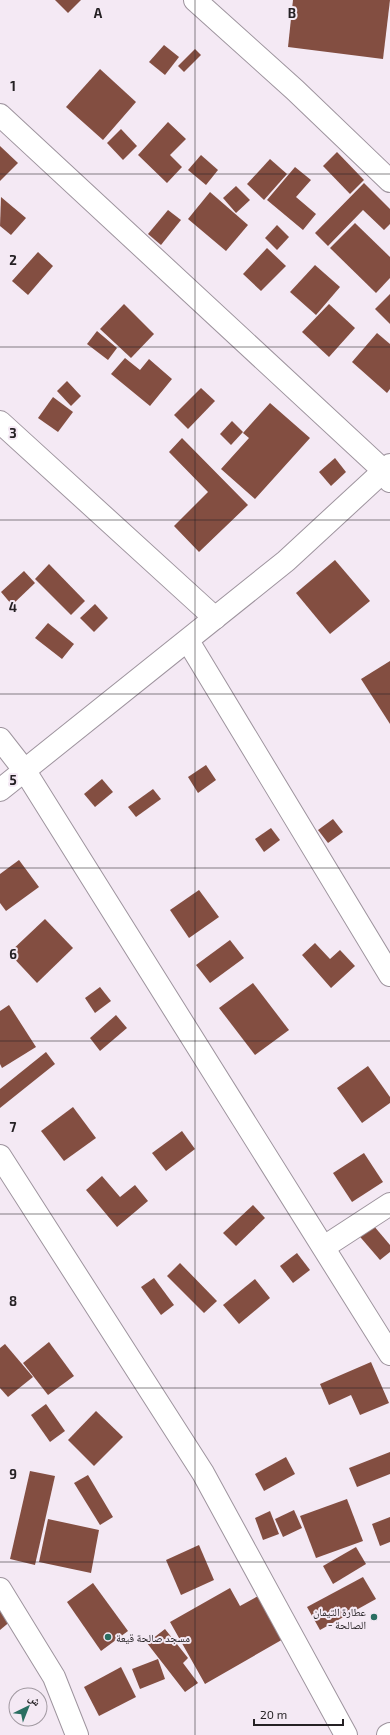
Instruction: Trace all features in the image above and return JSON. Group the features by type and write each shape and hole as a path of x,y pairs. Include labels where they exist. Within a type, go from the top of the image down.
{"street":[{"path":"196,0 295,90 390,181"},
{"path":"0,115 388,472 286,561 0,790"},
{"path":"0,422 215,618"},
{"path":"188,641 390,975"},
{"path":"0,739 25,770 390,1354"},
{"path":"0,1156 203,1473 346,1735"},
{"path":"324,1247 390,1204"},
{"path":"0,1589 54,1677 77,1735"}],"building":[{"path":"55,0 81,0 68,13"},
{"path":"293,0 390,0 383,59 288,47"},
{"path":"164,45 179,57 165,75 149,62"},
{"path":"195,49 201,55 184,72 178,66"},
{"path":"100,69 136,102 103,140 66,107"},
{"path":"168,122 186,139 170,155 182,167 167,183 138,155"},
{"path":"121,129 137,146 123,160 107,143"},
{"path":"0,146 18,163 0,181"},
{"path":"337,152 364,180 350,194 323,166"},
{"path":"201,155 218,170 206,185 188,170"},
{"path":"270,159 287,174 264,200 247,184"},
{"path":"295,167 311,180 296,197 316,214 303,230 267,200"},
{"path":"364,183 390,209 390,224 384,230 363,210 328,246 315,233"},
{"path":"236,186 250,200 236,213 223,198"},
{"path":"210,192 248,225 226,251 188,219"},
{"path":"1,197 26,218 11,235 0,226"},
{"path":"168,210 181,220 161,245 148,234"},
{"path":"355,223 390,257 390,278 376,293 330,248"},
{"path":"277,225 289,237 277,250 265,238"},
{"path":"267,248 286,266 261,291 243,274"},
{"path":"38,252 53,266 28,295 12,281"},
{"path":"315,265 340,287 316,315 290,292"},
{"path":"390,294 390,324 375,309"},
{"path":"124,304 154,334 131,358 100,329"},
{"path":"329,304 355,328 329,357 302,332"},
{"path":"97,331 117,348 108,360 87,344"},
{"path":"377,333 390,344 390,389 387,393 352,362"},
{"path":"125,358 140,370 149,359 172,379 150,406 111,374"},
{"path":"67,381 81,396 71,406 57,391"},
{"path":"201,388 215,401 188,429 174,415"},
{"path":"53,397 73,412 58,432 38,418"},
{"path":"270,403 310,438 255,499 221,469 249,438 243,433"},
{"path":"232,421 243,432 231,445 220,434"},
{"path":"182,438 248,505 199,552 174,526 208,492 169,452"},
{"path":"335,458 346,472 331,486 319,472"},
{"path":"335,560 370,601 330,634 296,593"},
{"path":"49,564 85,601 71,615 35,579"},
{"path":"24,571 35,583 12,605 1,592"},
{"path":"95,604 108,618 94,632 80,618"},
{"path":"48,623 74,644 62,659 35,638"},
{"path":"390,661 390,724 361,679"},
{"path":"206,765 216,780 198,793 188,777"},
{"path":"102,779 113,792 95,807 84,794"},
{"path":"153,789 161,799 136,817 128,807"},
{"path":"333,819 343,832 328,843 318,830"},
{"path":"271,828 280,840 264,852 255,839"},
{"path":"19,860 39,887 6,911 0,903 0,874"},
{"path":"199,890 219,917 189,938 170,910"},
{"path":"45,919 73,948 37,983 9,953"},
{"path":"230,940 244,958 210,983 196,965"},
{"path":"315,943 330,959 340,950 355,966 331,988 302,955"},
{"path":"253,983 289,1030 255,1055 219,1008"},
{"path":"100,987 111,1001 95,1013 85,998"},
{"path":"9,1005 36,1047 2,1068 0,1064 0,1011"},
{"path":"116,1015 127,1028 100,1051 90,1038"},
{"path":"46,1052 55,1064 0,1108 0,1089"},
{"path":"368,1066 390,1097 390,1103 362,1123 337,1088"},
{"path":"73,1107 96,1138 64,1161 41,1131"},
{"path":"182,1131 195,1149 166,1171 152,1153"},
{"path":"364,1153 383,1182 352,1202 333,1173"},
{"path":"102,1176 120,1197 135,1185 148,1201 117,1227 86,1190"},
{"path":"253,1205 265,1218 236,1246 223,1233"},
{"path":"368,1219 390,1245 390,1252 380,1260 355,1231"},
{"path":"297,1253 310,1270 293,1283 280,1266"},
{"path":"180,1263 217,1301 204,1313 167,1276"},
{"path":"154,1278 174,1305 161,1315 141,1287"},
{"path":"255,1279 270,1298 239,1324 223,1305"},
{"path":"49,1342 74,1376 48,1395 23,1363"},
{"path":"5,1344 33,1377 8,1397 0,1388 0,1348"},
{"path":"371,1362 389,1403 360,1415 351,1395 329,1405 320,1384"},
{"path":"46,1404 65,1431 50,1442 31,1415"},
{"path":"96,1411 123,1437 94,1466 68,1440"},
{"path":"390,1452 390,1474 357,1487 349,1468"},
{"path":"286,1457 295,1474 264,1491 255,1474"},
{"path":"30,1471 55,1476 35,1565 10,1559"},
{"path":"88,1475 113,1517 100,1525 74,1483"},
{"path":"347,1499 363,1541 316,1558 300,1516"},
{"path":"294,1510 302,1528 283,1537 275,1519"},
{"path":"270,1511 279,1534 263,1540 255,1518"},
{"path":"390,1517 390,1542 380,1546 372,1524"},
{"path":"48,1519 99,1530 91,1573 39,1562"},
{"path":"199,1545 214,1580 181,1595 166,1560"},
{"path":"356,1547 366,1564 333,1584 323,1566"},
{"path":"363,1577 376,1599 320,1630 307,1607"},
{"path":"93,1583 128,1631 101,1651 67,1602"},
{"path":"230,1588 240,1606 260,1595 285,1638 205,1684 170,1622"},
{"path":"0,1604 12,1620 0,1630"},
{"path":"165,1629 188,1658 183,1663 198,1683 185,1692 147,1643"},
{"path":"158,1659 165,1679 140,1689 132,1669"},
{"path":"121,1667 136,1697 99,1716 84,1687"}],"place":[{"name":"عطارة التيمان - الصالحة","path":"374,1617"},
{"name":"مسجد صالحة قيعة","path":"108,1637"}]}
